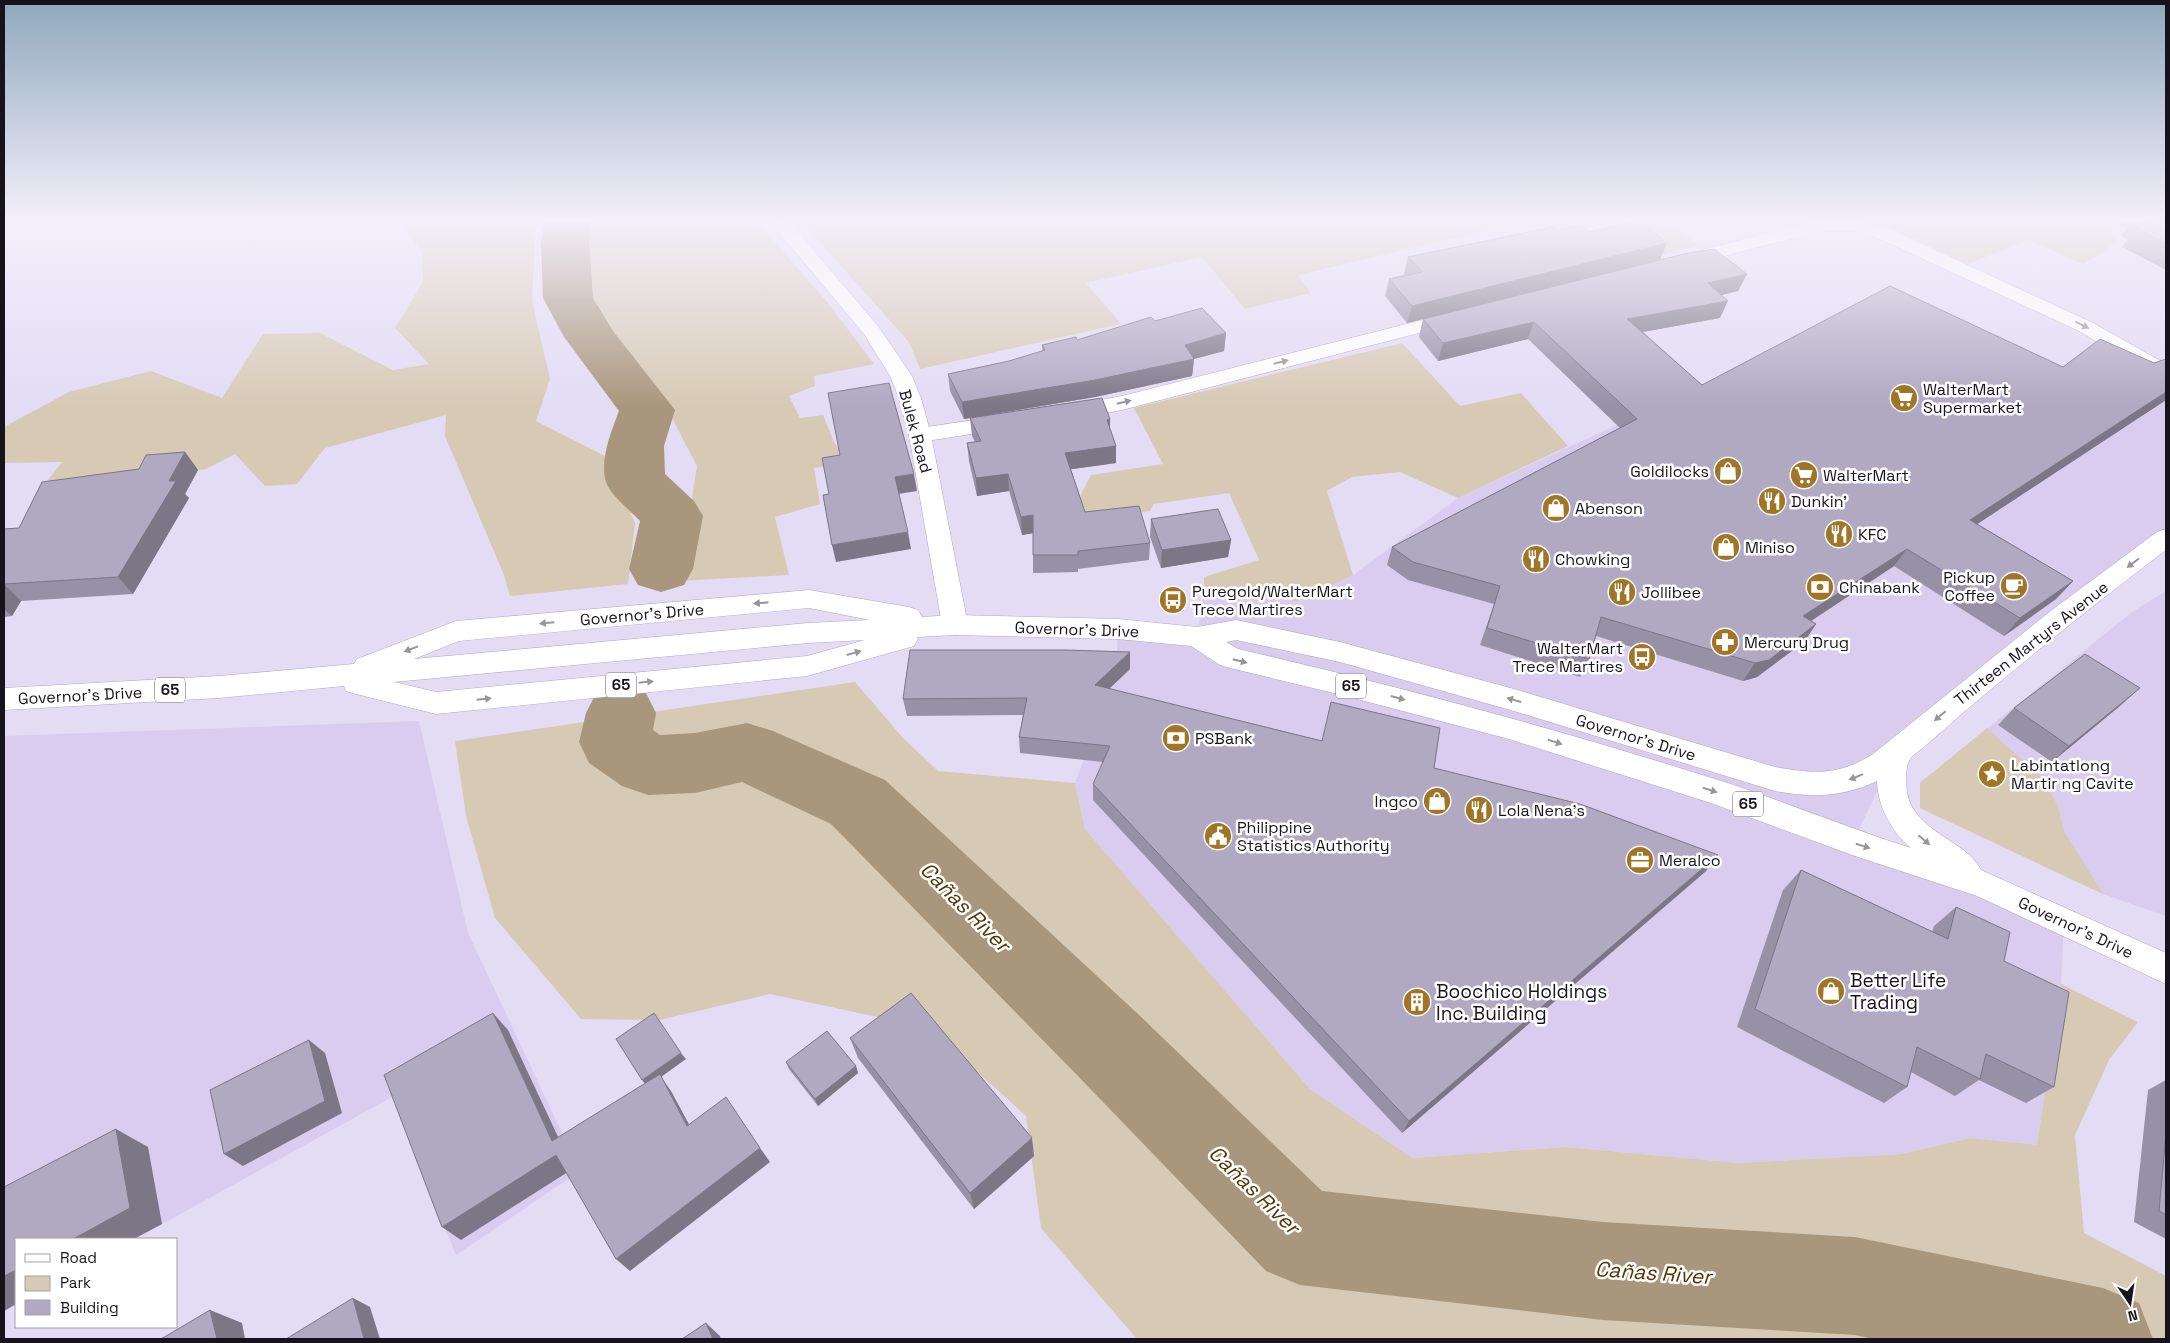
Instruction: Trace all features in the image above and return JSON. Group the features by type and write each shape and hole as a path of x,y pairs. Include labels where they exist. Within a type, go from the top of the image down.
{"main road":[{"name":"Bulek Road","path":"829,281 889,355 907,392 920,435 955,625"},
{"path":"1987,281 2107,338 2166,373"},
{"path":"920,435 1122,402 1478,313"},
{"name":"Thirteen Martyrs Avenue","path":"1897,751 2086,599 2166,538"},
{"name":"Governor's Drive","path":"335,678 456,631 809,599 955,625"},
{"name":"Governor's Drive","path":"335,678 436,703 807,666 955,625"},
{"name":"Governor's Drive","path":"4,698 219,688 808,633 955,625 1118,629 1198,638 1236,630 1340,652 1514,700 1755,774 1793,782 1810,784 1842,782 1870,771 1897,751"},
{"name":"Governor's Drive","path":"1198,638 1230,658 1414,702 1580,749 1716,792 1855,843 1986,885 2166,969"},
{"name":"Governor's Drive","path":"1897,751 1891,774 1891,791 1893,801 1903,818 1932,846 1986,885"}],"shaded area":[{"path":"1880,304 2050,385 2166,398 2166,538 1897,751 1859,829 2064,921 2061,984 2037,1146 1970,1138 1902,1154 1739,1163 1565,1147 1412,1158 1310,1089 1085,829 1075,783 1116,673 1118,629 1197,637 1204,595 1257,601 1266,590 1298,602 1353,575 1458,498"},
{"path":"2166,591 2166,916 2103,894 1920,808 1920,783 2132,612"},
{"path":"419,721 468,933 580,1171 456,1255 392,1097 137,1238 15,1238 15,1306 4,1312 4,736"}],"green space":[{"path":"533,281 532,301 550,379 536,421 607,457 635,523 628,584 510,596 504,575 445,436 446,415 325,448 297,484 265,486 235,454 206,469 90,489 40,490 62,462 4,463 4,427 69,392 151,371 222,398 263,334 320,333 393,370 429,364 395,328 423,282"},
{"path":"583,281 809,281 874,364 814,376 815,386 789,396 800,418 823,415 834,442 847,462 814,468 820,504 775,517 789,575 679,581 697,466 673,420 610,337 582,295"},
{"path":"854,281 1096,281 1086,283 1121,324 920,369 909,342"},
{"path":"1222,281 1302,281 1311,293 1245,309"},
{"path":"1402,343 1460,406 1521,393 1568,446 1458,498 1400,472 1352,477 1327,491 1353,575 1297,602 1266,590 1258,601 1204,595 1204,577 1259,560 1229,493 1154,504 1150,511 1087,520 1079,498 1091,475 1163,464 1134,408"},
{"path":"855,682 903,738 938,771 1075,783 1085,829 1310,1089 1412,1158 1565,1147 1739,1163 1902,1154 1970,1138 2037,1145 2061,984 2138,1022 2109,1060 2075,1135 2084,1233 2166,1276 2166,1339 1137,1339 1041,1228 1026,1116 929,1028 770,994 659,1020 581,1019 495,918 466,816 455,741"},
{"path":"1987,728 2043,779 2058,806 2064,831 2103,894 1920,808 1920,783"}],"building":[{"path":"1390,281 1515,281 1412,306"},
{"name":"WalterMart","path":"1577,281 1718,281 1708,283 1728,301 1627,319 1702,385 1890,286 2063,367 2100,339 2154,363 2166,359 2166,392 1970,520 2073,581 2020,618 1907,549 1803,616 1816,624 1769,660 1755,663 1601,617 1589,659 1487,628 1500,586 1413,562 1392,547 1637,419 1534,322 1443,343 1423,319"},
{"path":"1202,308 1226,333 1185,345 1194,359 1095,380 962,402 948,374 1009,361 1045,350 1042,345 1076,337 1077,340 1151,317 1155,321"},
{"path":"889,383 914,474 895,477 908,532 832,545 823,495 829,494 822,458 840,455 828,393"},
{"path":"1102,398 1110,419 1107,420 1116,446 1065,453 1085,512 1139,506 1150,543 1078,551 1078,555 1033,555 1033,515 1021,517 1008,474 976,478 967,443 981,441 970,418"},
{"path":"185,452 169,481 176,481 118,577 4,584 4,529 19,528 42,482 139,469 146,455"},
{"path":"1218,509 1231,540 1162,550 1151,519"},
{"name":"Boochico Holdings Inc. Building","path":"910,650 1130,652 1095,685 1322,741 1331,702 1440,728 1434,768 1580,804 1718,855 1409,1121 1093,784 1110,746 1019,737 1027,698 903,699"},
{"path":"2085,654 2140,688 2069,746 2014,708"},
{"path":"1801,870 1948,939 1956,907 2010,932 2004,961 2069,992 2054,1087 1986,1054 1980,1079 1917,1047 1907,1087 1755,1009"},
{"path":"911,993 1032,1138 970,1193 850,1038"},
{"path":"493,1013 552,1141 660,1074 687,1126 726,1097 760,1148 616,1259 556,1155 442,1227 384,1075"},
{"path":"654,1013 681,1053 642,1080 616,1039"},
{"path":"827,1031 856,1066 815,1099 786,1062"},
{"path":"309,1040 325,1101 224,1154 210,1090"},
{"path":"116,1129 130,1208 75,1238 15,1238 15,1270 4,1276 4,1187"},
{"path":"2166,1133 2166,1215 2159,1211"},
{"path":"353,1298 364,1339 286,1339"},
{"path":"210,1310 217,1339 161,1339"},
{"path":"706,1323 713,1339 682,1339"}],"waterway":[{"name":"Cañas River","path":"567,281 568,298 590,337 647,410 635,446 635,480 672,516 661,569"},
{"name":"Cañas River","path":"621,713 615,742 648,765 695,763 747,752 858,802 1106,1043 1300,1237 1603,1271 1855,1286 2103,1339"}],"place":[{"name":"WalterMart Supermarket","path":"1904,398"},
{"name":"Goldilocks","path":"1728,471"},
{"name":"WalterMart","path":"1804,475"},
{"name":"Dunkin'","path":"1772,501"},
{"name":"Abenson","path":"1556,508"},
{"name":"KFC","path":"1839,534"},
{"name":"Miniso","path":"1726,547"},
{"name":"Chowking","path":"1536,559"},
{"name":"Pickup Coffee","path":"2014,586"},
{"name":"Chinabank","path":"1820,587"},
{"name":"Jollibee","path":"1622,592"},
{"name":"Puregold/WalterMart Trece Martires","path":"1173,600"},
{"name":"Mercury Drug","path":"1725,642"},
{"name":"WalterMart Trece Martires","path":"1642,657"},
{"name":"PSBank","path":"1176,738"},
{"name":"Labintatlong Martir ng Cavite","path":"1992,774"},
{"name":"Ingco","path":"1437,801"},
{"name":"Lola Nena's","path":"1479,810"},
{"name":"Philippine Statistics Authority","path":"1218,836"},
{"name":"Meralco","path":"1640,860"},
{"name":"Better Life Trading","path":"1831,991"},
{"name":"Boochico Holdings Inc. Building","path":"1417,1002"}]}
